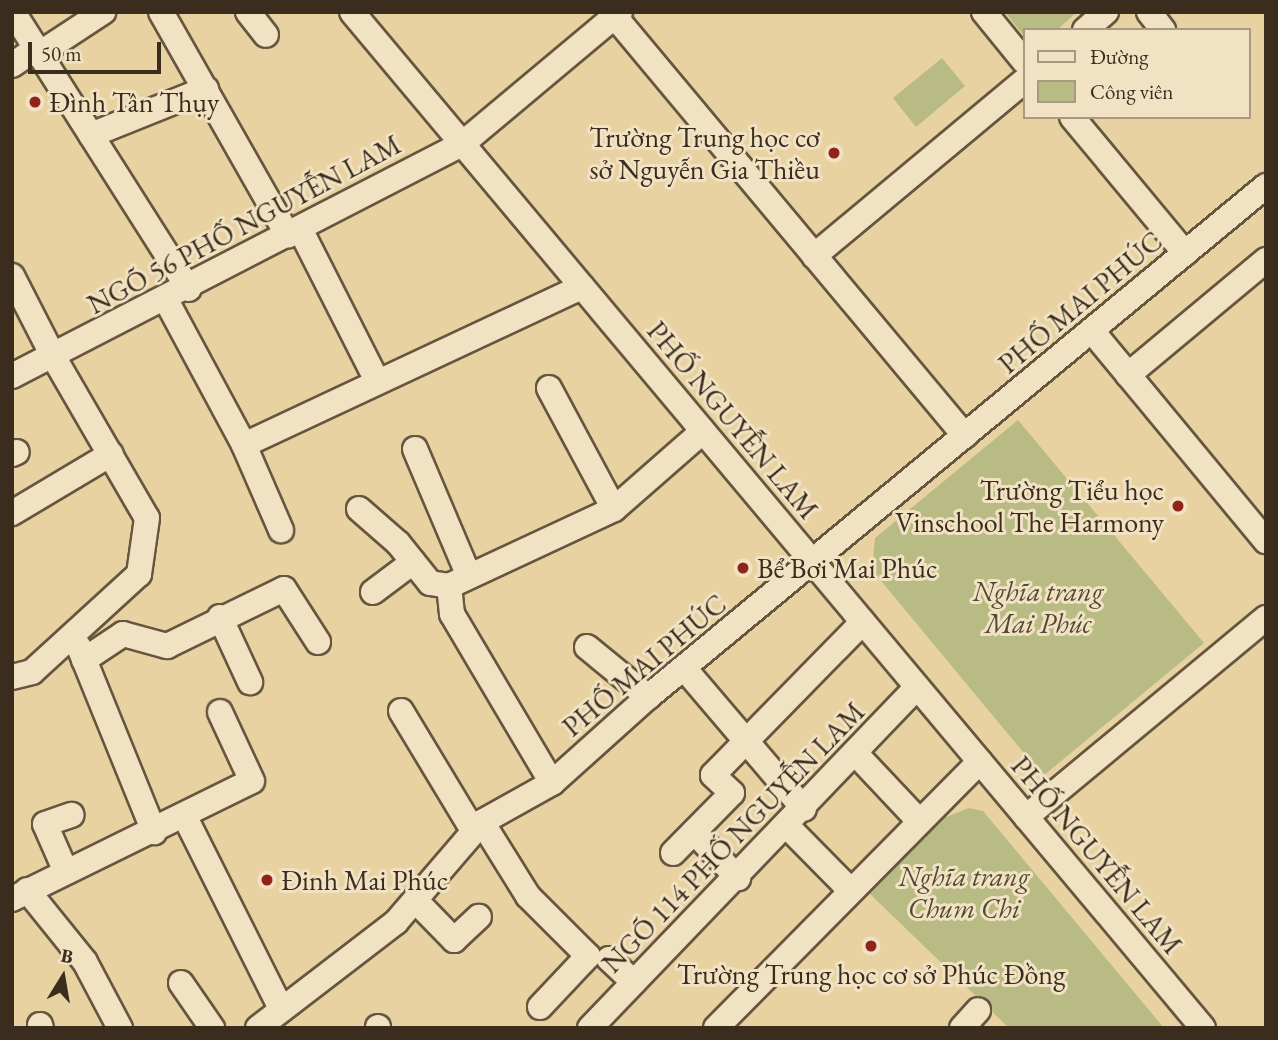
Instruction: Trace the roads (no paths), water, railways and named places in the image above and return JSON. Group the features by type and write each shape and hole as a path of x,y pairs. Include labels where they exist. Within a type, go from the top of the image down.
{"street":[{"path":"13,12 189,289"},
{"path":"12,65 103,12"},
{"path":"161,12 294,232 377,381"},
{"path":"248,12 266,35"},
{"name":"PHỐ NGUYỄN LAM","path":"352,12 1203,1028"},
{"path":"984,12 1023,60"},
{"path":"1087,28 1106,12"},
{"path":"1149,12 1161,28"},
{"path":"615,14 965,436"},
{"name":"NGÕ 56 PHỐ NGUYỄN LAM","path":"12,376 189,289 462,144 615,14"},
{"path":"814,256 1023,81"},
{"path":"91,135 206,89"},
{"path":"1074,119 1185,253"},
{"name":"PHỐ MAI PHÚC","path":"258,1028 396,922 478,827 552,783 648,697 1266,186"},
{"path":"1128,375 1266,260"},
{"path":"12,677 32,672 75,637 139,574 147,518 15,287"},
{"path":"244,445 582,287"},
{"path":"166,300 244,445 281,530"},
{"path":"1092,331 1266,541"},
{"path":"549,388 614,509"},
{"path":"359,509 413,562 430,583 459,581 614,509 703,430"},
{"path":"415,449 459,581 452,614 552,783"},
{"path":"12,513 111,454"},
{"path":"373,592 413,562"},
{"path":"84,660 123,634 167,646 220,617 284,589 318,642"},
{"path":"220,617 250,682"},
{"path":"1026,817 1266,618"},
{"path":"673,853 732,793 713,775 863,622"},
{"path":"75,637 154,832"},
{"path":"587,647 648,697"},
{"path":"684,667 747,741 795,817 851,891"},
{"name":"NGÕ 114 PHỐ NGUYỄN LAM","path":"590,1028 738,878 918,687"},
{"path":"401,711 478,827 528,896 588,956 540,1007"},
{"path":"120,1028 85,962 20,895 188,816 252,781 220,712"},
{"path":"856,754 920,822"},
{"path":"716,1028 980,761"},
{"path":"66,872 45,824 71,815"},
{"path":"188,816 281,1009"},
{"path":"694,832 738,878"},
{"path":"415,900 454,940 479,917"},
{"path":"608,959 634,982"},
{"path":"181,983 212,1028"}],"place":[{"name":"Đình Tân Thụy","path":"35,102"},
{"name":"Trường Trung học cơ sở Nguyễn Gia Thiều","path":"834,153"},
{"name":"Trường Tiểu học Vinschool The Harmony","path":"1178,506"},
{"name":"Bể Bơi Mai Phúc","path":"743,568"},
{"name":"Đinh Mai Phúc","path":"267,880"},
{"name":"Trường Trung học cơ sở Phúc Đồng","path":"871,946"}],"park label":[{"name":"Nghĩa trang Mai Phúc","path":"1038,607"},
{"name":"Nghĩa trang Chum Chi","path":"964,892"}]}
